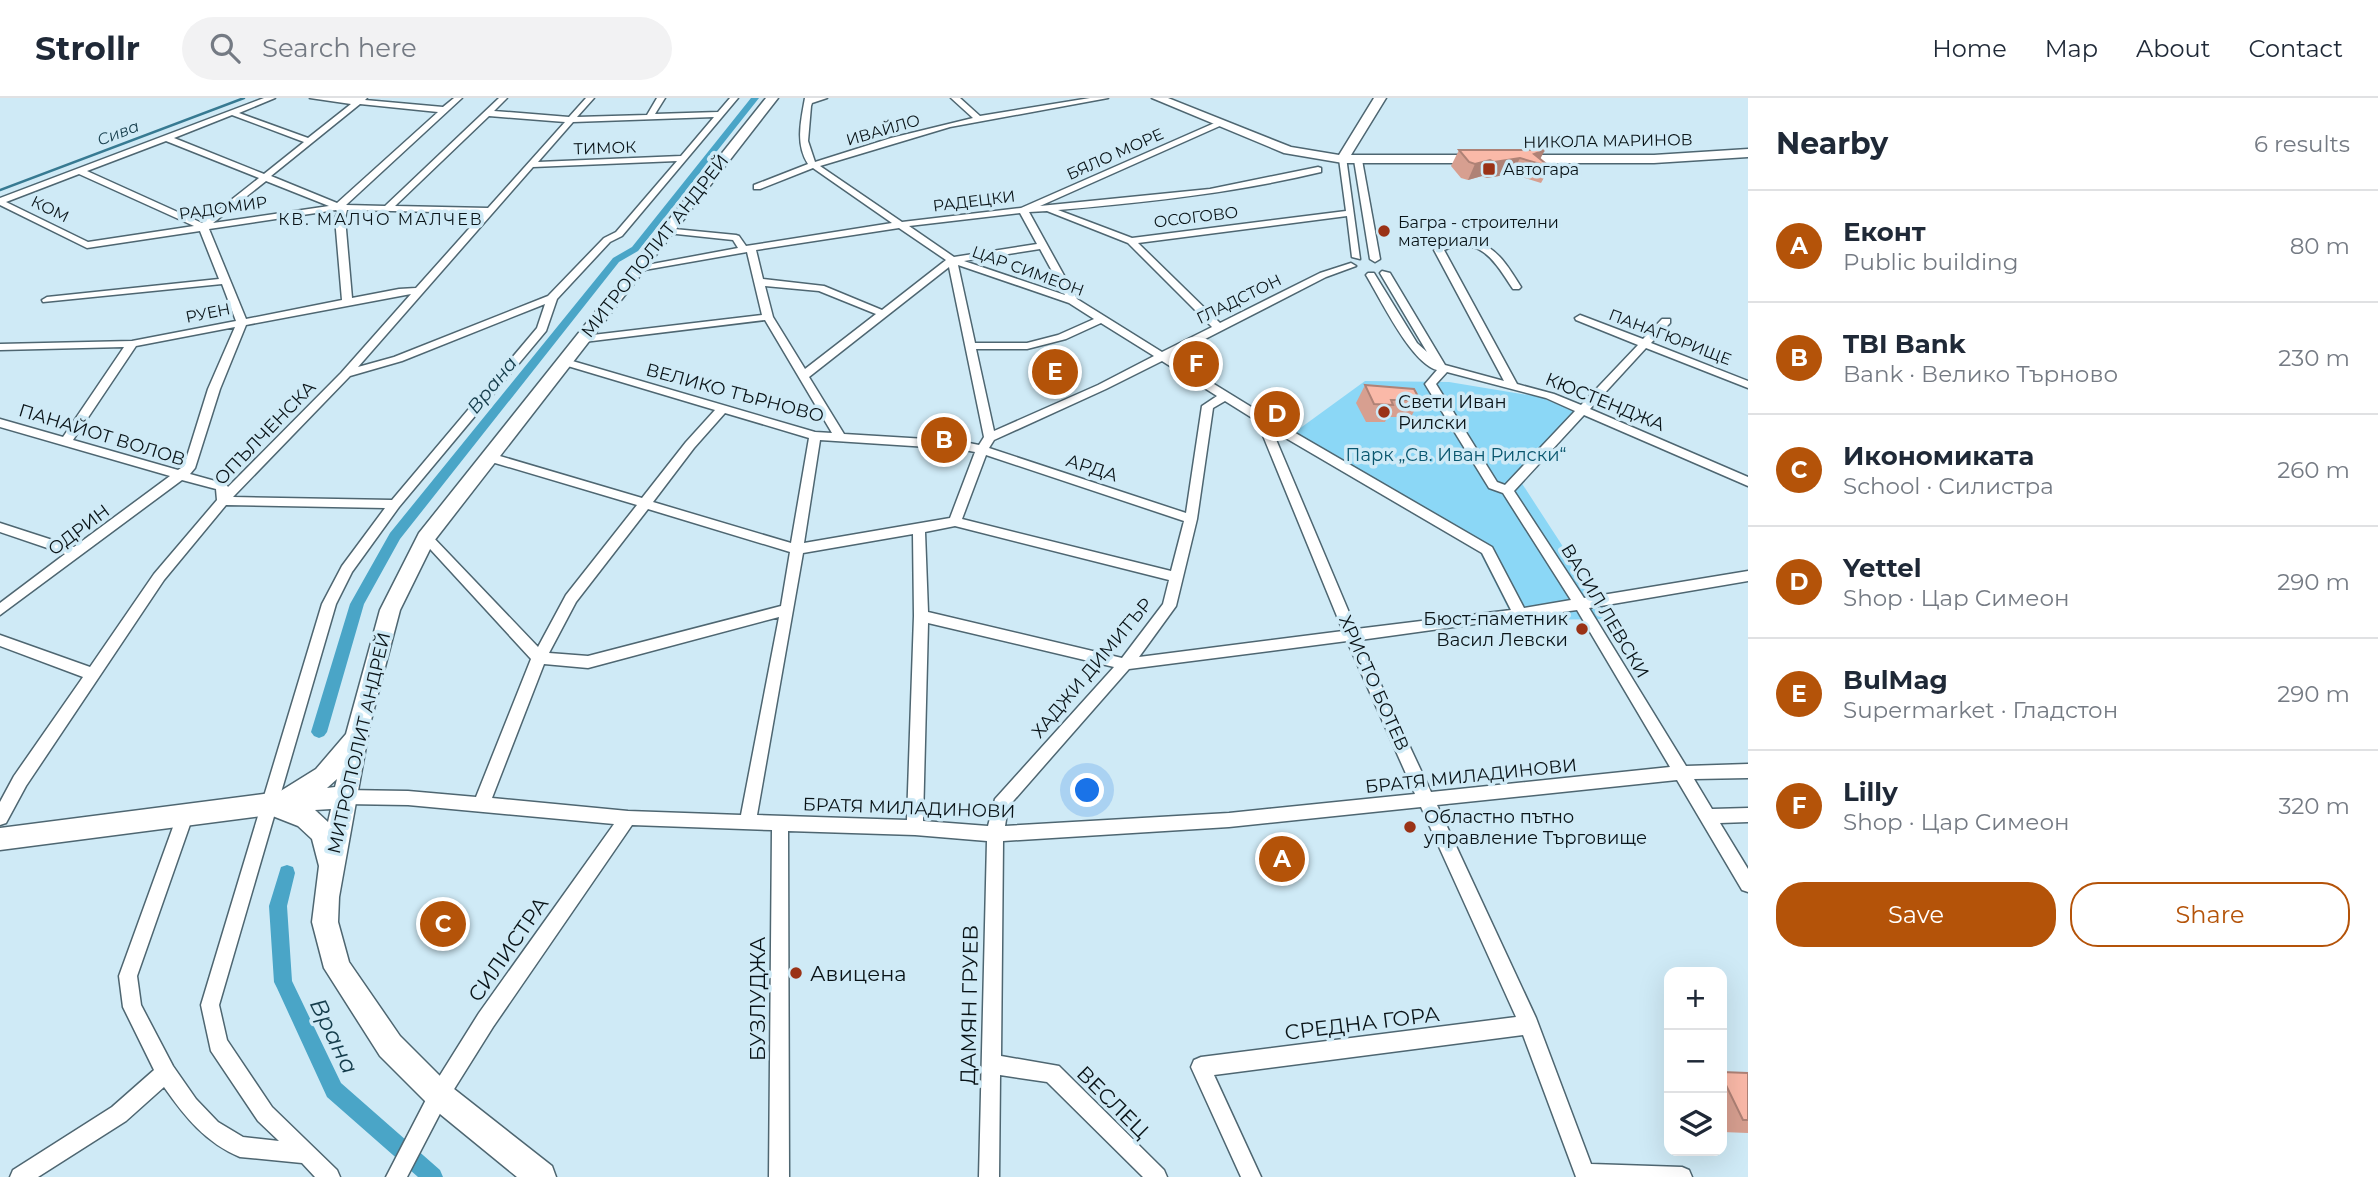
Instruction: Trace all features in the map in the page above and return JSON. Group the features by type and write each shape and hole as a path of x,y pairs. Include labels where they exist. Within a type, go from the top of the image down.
{"street":[{"path":"0,202 271,98"},
{"path":"314,98 361,100 445,110"},
{"path":"338,207 457,98"},
{"path":"388,208 503,98"},
{"name":"ОПЪЛЧЕНСКА","path":"0,818 20,781 159,577 223,501 345,374 590,98"},
{"path":"649,117 662,98"},
{"name":"МИТРОПОЛИТ АНДРЕЙ","path":"330,1177 265,1114 218,1044 211,1005 329,604 346,569 395,504 542,329 552,299 607,240 619,234 734,98"},
{"name":"МИТРОПОЛИТ АНДРЕЙ","path":"541,1177 435,1102 390,1046 337,968 325,922 329,872 359,724 390,610 426,538 772,98"},
{"path":"812,164 806,156 804,139 808,100 823,98"},
{"path":"955,98 979,119"},
{"name":"ИВАЙЛО","path":"757,187 812,164 979,119 1104,98"},
{"path":"1158,98 1300,153 1354,154"},
{"path":"1380,98 1354,154 1351,214 1354,262 1371,275 1417,350 1426,360 1443,370"},
{"path":"1375,259 1354,154 1390,98"},
{"path":"203,227 361,100"},
{"path":"233,113 309,141"},
{"path":"487,113 572,120 720,114"},
{"name":"БЯЛО МОРЕ","path":"1023,210 1219,123"},
{"path":"167,138 343,211 340,218 347,302"},
{"name":"НИКОЛА МАРИНОВ","path":"1354,154 1654,159 1748,150"},
{"name":"НИКОЛА МАРИНОВ","path":"1354,154 1654,154 1748,150"},
{"name":"ТИМОК","path":"530,165 681,158"},
{"name":"ЦАР СИМЕОН","path":"812,164 952,260 1073,302 1262,419 1487,550 1520,614"},
{"name":"РАДЕЦКИ","path":"636,270 746,247 903,225 1233,186 1318,170"},
{"path":"80,171 203,227 242,322 214,389 190,468 179,477"},
{"name":"КОМ","path":"0,202 86,245"},
{"name":"РАДОМИР","path":"86,245 338,207 491,211"},
{"name":"ОСОГОВО","path":"1050,209 1131,241 1351,214"},
{"path":"1023,210 1073,302"},
{"path":"667,230 736,238 746,247 768,317 802,377 841,437"},
{"path":"1131,241 1218,327"},
{"path":"1512,385 1438,250 1441,246 1452,245 1487,247 1494,252 1516,287"},
{"path":"802,377 952,260 1042,246"},
{"path":"1354,262 1375,259 1384,264 1384,273 1443,370"},
{"path":"952,260 990,437 982,450 955,522"},
{"name":"ГЛАДСТОН","path":"990,437 1102,387 1218,327 1354,262"},
{"path":"1371,275 1384,273"},
{"path":"47,300 226,281"},
{"path":"759,282 821,288 884,314"},
{"name":"РУЕН","path":"0,347 132,344 347,302 419,291"},
{"path":"345,374 398,359 552,299"},
{"path":"584,339 768,317"},
{"name":"ПАНАГЮРИЩЕ","path":"1580,318 1748,385"},
{"path":"970,346 1027,346 1062,337 1102,319"},
{"path":"1507,490 1667,321"},
{"path":"66,442 132,344"},
{"name":"ВЕЛИКО ТЪРНОВО","path":"565,362 816,436 959,445 982,450"},
{"name":"КЮСТЕНДЖА","path":"1443,370 1512,385 1584,410 1748,482"},
{"name":"ВАСИЛ ЛЕВСКИ","path":"1443,370 1430,384 1493,485 1507,490 1579,603 1748,884"},
{"name":"ХАДЖИ ДИМИТЪР","path":"995,834 1002,804 1125,664 1168,606 1191,519 1208,406 1224,396"},
{"path":"481,805 539,658 571,598 642,505 722,409"},
{"name":"ХРИСТО БОТЕВ","path":"1262,419 1352,637 1529,1025 1586,1175"},
{"name":"ПАНАЙОТ ВОЛОВ","path":"0,423 222,488 223,501"},
{"path":"748,822 788,610 816,436"},
{"name":"АРДА","path":"982,450 1191,519"},
{"path":"489,457 797,550 955,522 1177,577"},
{"name":"ОДРИН","path":"0,610 179,477"},
{"path":"223,501 395,504"},
{"path":"0,527 77,553"},
{"path":"915,828 921,616 919,527"},
{"path":"426,538 539,658 587,662 788,610"},
{"path":"921,616 1125,664 1520,614 1748,576"},
{"path":"0,640 92,674"},
{"path":"269,804 300,794 335,767 359,724"},
{"name":"БРАТЯ МИЛАДИНОВИ","path":"344,797 408,798 628,818 780,822 995,834 1229,820 1681,773 1748,771"},
{"path":"0,839 269,804 344,797"},
{"path":"269,804 314,820 326,839 329,872"},
{"path":"185,816 128,976 132,1007 166,1073 189,1105 211,1129 240,1147 307,1154"},
{"path":"1707,816 1748,816"},
{"name":"СИЛИСТРА","path":"396,1177 435,1102 486,1020 628,818"},
{"name":"БУЗЛУДЖА","path":"779,1177 780,822"},
{"name":"ДАМЯН ГРУЕВ","path":"989,1177 995,834"},
{"name":"СРЕДНА ГОРА","path":"1251,1177 1201,1067 1529,1025"},
{"name":"ВЕСЛЕЦ","path":"990,1065 1052,1073 1157,1177"},
{"path":"20,1177 119,1114 166,1073"},
{"path":"1586,1175 1682,1177"}],"green space":[{"name":"Парк „Св. Иван Рилски“","path":"1365,381 1449,382 1540,397 1585,416 1521,482 1610,619 1514,620 1478,549 1288,437"}],"building":[{"path":"1459,150 1545,150 1534,154 1550,167 1520,158 1475,164 1469,162"},
{"path":"1365,385 1414,389 1420,400 1391,400 1393,405 1374,404"},
{"path":"1727,1072 1748,1073 1748,1120 1743,1120 1727,1087"}],"waterway":[{"name":"Сива","path":"0,190 244,98"},
{"name":"Врана","path":"319,732 357,604 395,536 616,260 635,249 755,98"},
{"name":"Врана","path":"287,873 278,906 283,982 334,1090 433,1177"}],"place":[{"name":"Автогара","path":"1489,169"},
{"name":"Багра - строителни материали","path":"1384,231"},
{"name":"Lilly","path":"1196,364"},
{"name":"BulMag","path":"1055,372"},
{"name":"Свети Иван Рилски","path":"1384,412"},
{"name":"Yettel","path":"1277,414"},
{"name":"TBI Bank","path":"944,440"},
{"name":"Бюст-паметник Васил Левски","path":"1582,629"},
{"name":"Областно пътно управление Търговище","path":"1410,827"},
{"name":"Еконт","path":"1282,859"},
{"name":"Икономиката","path":"443,924"},
{"name":"Авицена","path":"796,973"}],"district":[{"name":"КВ. МАЛЧО МАЛЧЕВ","path":"381,219"}]}
